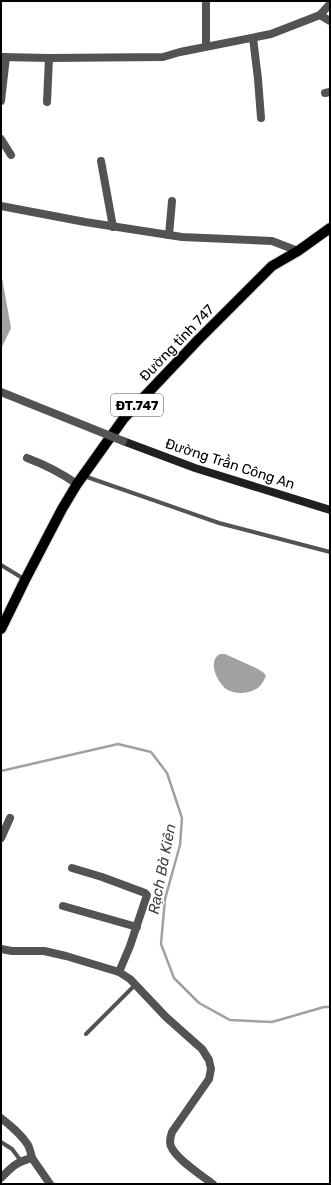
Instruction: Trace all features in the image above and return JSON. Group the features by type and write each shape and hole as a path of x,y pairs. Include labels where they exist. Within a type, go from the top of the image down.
{"main road":[{"name":"Đường tỉnh 747","path":"1,629 24,580 62,509 124,418 198,340 272,266 298,251 330,228"}],"street":[{"path":"206,1 206,46"},
{"path":"1,100 4,57 163,57 206,46 271,34 320,15 330,4"},
{"path":"320,15 330,21"},
{"path":"253,38 261,118"},
{"path":"47,102 49,58"},
{"path":"1,139 11,155"},
{"path":"101,161 113,227"},
{"path":"169,235 172,201"},
{"path":"1,206 113,227 182,237 272,241 298,251"},
{"name":"Đường Trần Công An","path":"1,392 195,468 330,510"},
{"path":"27,458 81,480"},
{"path":"1,838 10,818"},
{"path":"72,868 102,877 147,895 137,927 119,972"},
{"path":"63,906 137,927"},
{"path":"1,949 44,951 119,972 130,979 134,985 166,1017 202,1049 209,1060 211,1069 210,1079 172,1132 170,1142 172,1150 179,1158 213,1184"},
{"path":"1,1118 15,1130 29,1146 32,1158 50,1184"},
{"path":"1,1178 15,1164 32,1158"}],"lane":[{"path":"81,480 233,528 330,552"},
{"path":"1,565 24,580"},
{"path":"86,1034 134,985"},
{"path":"1,1142 12,1149 21,1161"}],"shaded area":[{"path":"1,272 11,328 1,349"},
{"path":"220,654 225,654 264,673 266,676 261,685 251,691 242,693 226,689 219,682 215,672 214,661"}],"waterway":[{"name":"Rạch Bà Kiên","path":"1,771 118,744 151,752 167,773 182,818 180,845 165,899 161,944 174,978 199,1003 230,1020 272,1022 324,1007 330,1007"}]}
